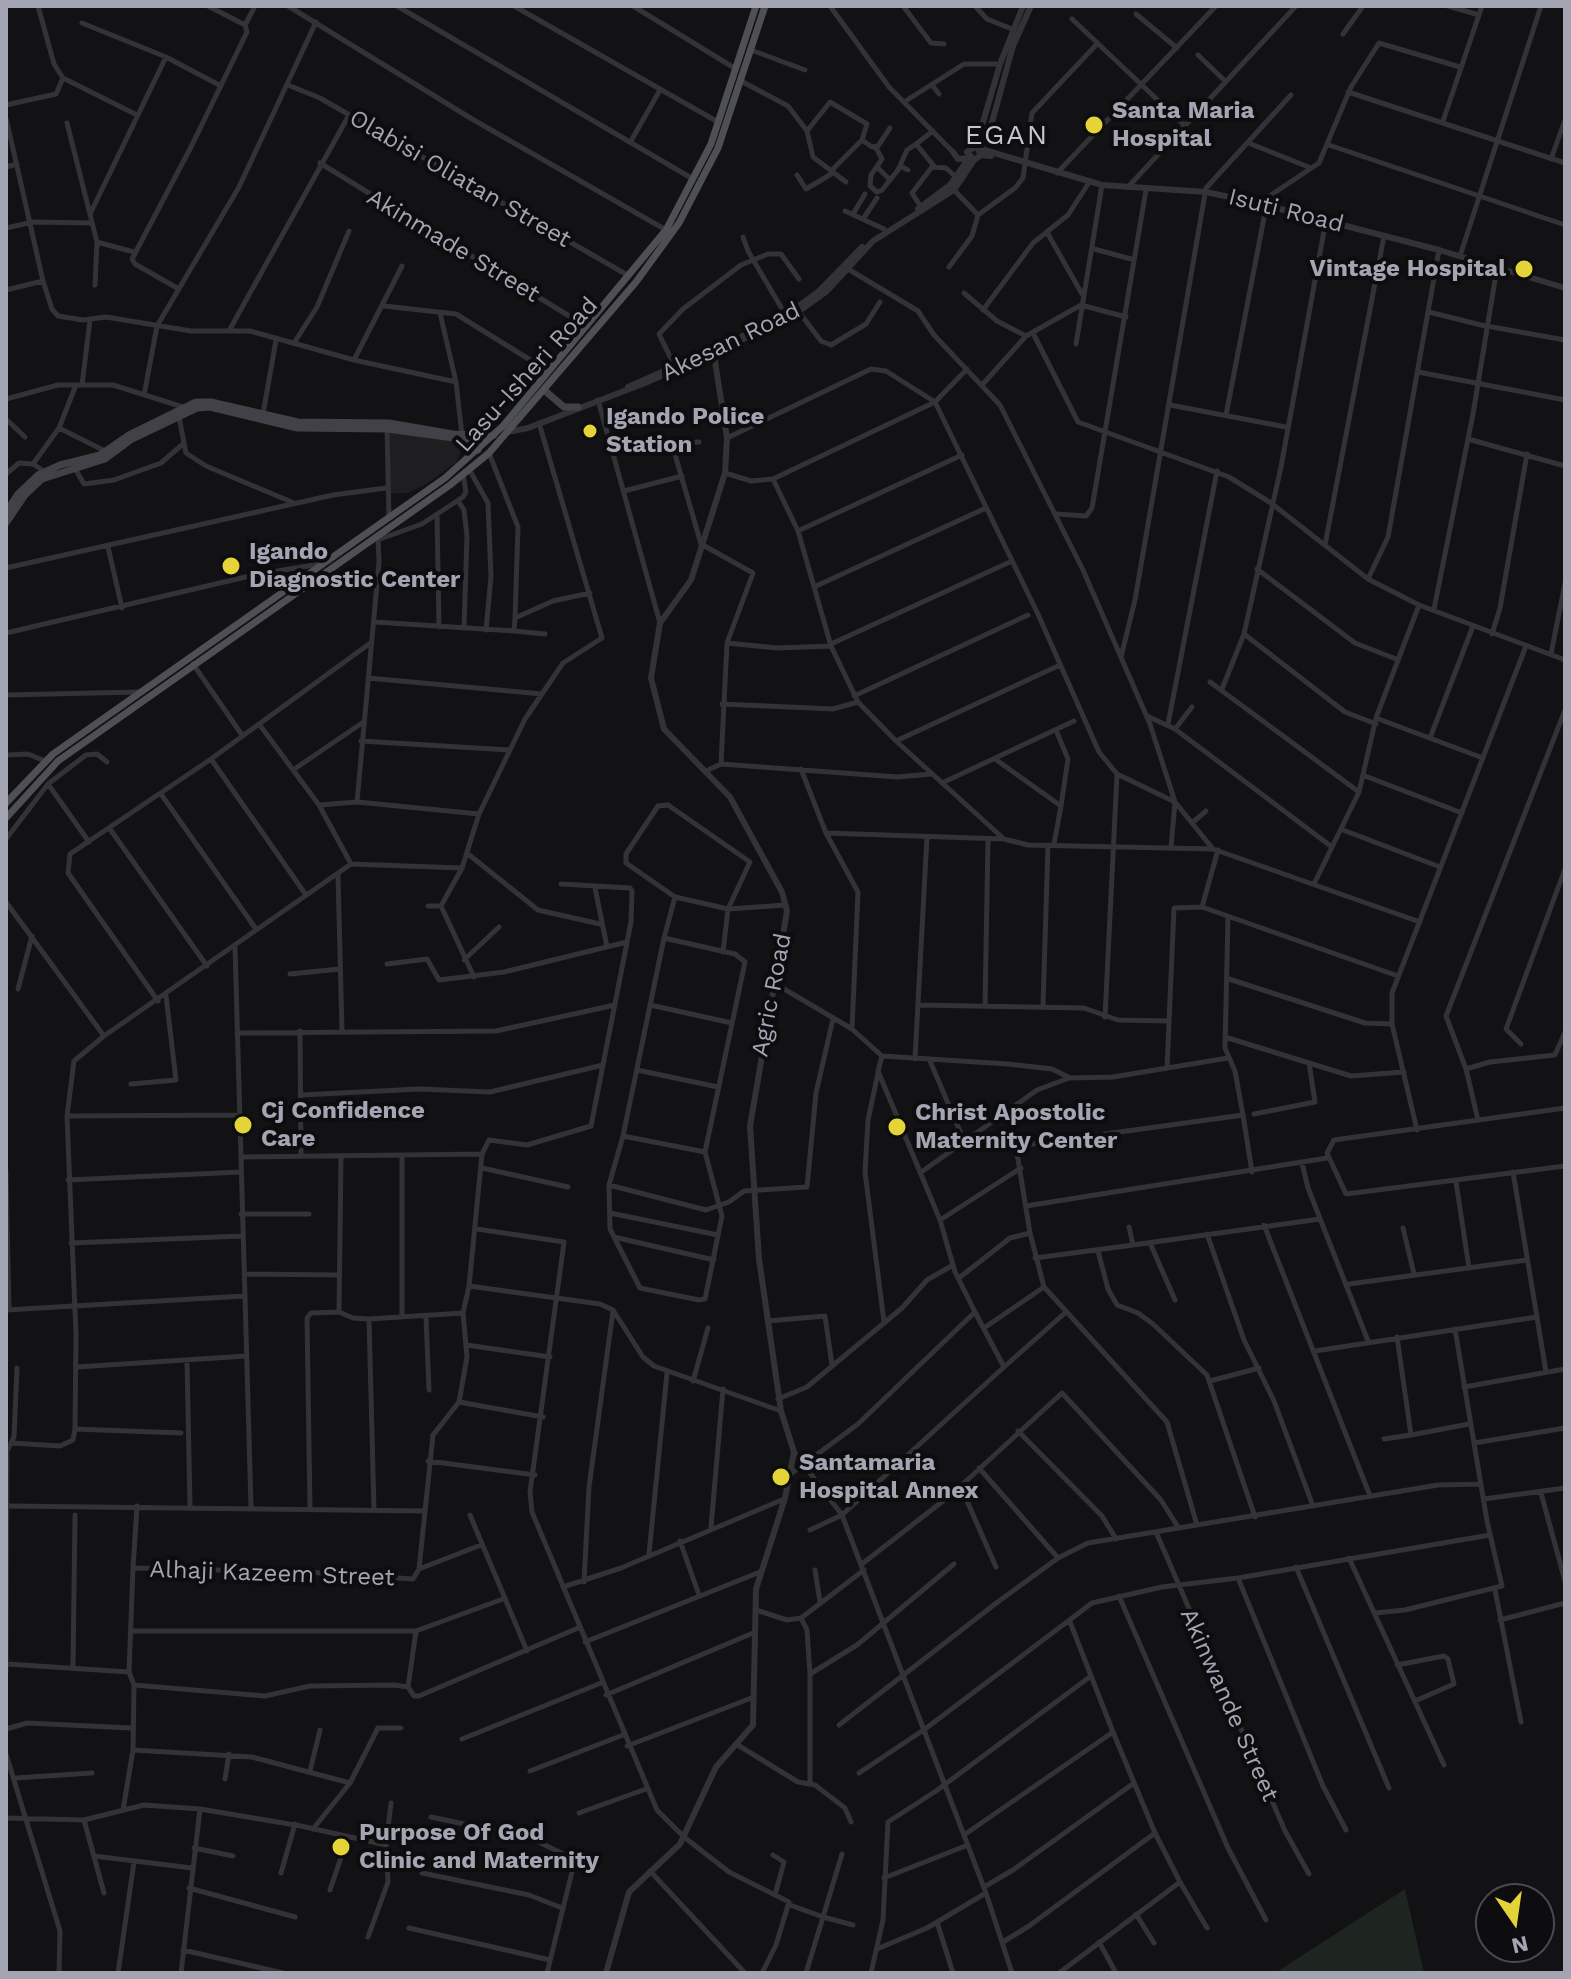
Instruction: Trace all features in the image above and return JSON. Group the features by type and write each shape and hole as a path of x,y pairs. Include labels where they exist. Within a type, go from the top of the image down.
{"main road":[{"name":"Lasu-Isheri Road","path":"6,818 41,776 321,564 389,518 494,435 666,230 695,180 718,123 756,6"},
{"name":"Lasu-Isheri Road","path":"6,803 45,761 140,692 191,662 379,537 489,453 636,282 679,223 711,165 765,6"},
{"path":"544,390 564,407 578,407"},
{"path":"6,512 28,482 44,471 100,455 103,450 183,407 204,401 298,422 403,424 462,435 494,435"},
{"path":"6,523 31,487 49,475 105,459 132,439 197,408 210,407 297,428 387,429 461,439 478,450"}],"street":[{"path":"38,6 54,64 63,78 137,115"},
{"path":"208,6 245,25"},
{"path":"179,289 135,264 134,252 221,86 247,32 245,25 255,6"},
{"path":"288,6 472,119 666,230"},
{"path":"397,6 695,180"},
{"path":"514,6 718,123"},
{"path":"633,6 736,69"},
{"path":"830,6 903,102 958,159 970,158 979,150 1010,57 1031,6"},
{"path":"903,6 931,43 944,44"},
{"path":"975,6 993,24 1012,29"},
{"path":"984,136 1000,64 1023,6"},
{"path":"1056,174 1138,84 1216,6"},
{"path":"1127,187 1296,6"},
{"path":"1343,34 1363,6"},
{"path":"1448,6 1479,15"},
{"path":"1443,121 1482,6"},
{"path":"1460,256 1541,6"},
{"path":"1136,14 1177,48"},
{"path":"1072,19 1183,124"},
{"path":"144,395 157,326 239,187 316,22"},
{"path":"82,23 166,57 221,86"},
{"path":"1226,415 1265,205 1272,193 1312,169 1329,145 1348,92 1379,43 1460,67"},
{"path":"949,267 972,236 978,215 1019,184 1026,164 1032,113 1096,45"},
{"path":"751,50 805,70"},
{"path":"1198,55 1224,80"},
{"path":"91,212 166,57"},
{"path":"903,102 967,64 1000,64"},
{"path":"6,105 56,94 63,78"},
{"path":"741,81 788,106 807,131 813,157 846,182"},
{"name":"Olabisi Oliatan Street","path":"288,85 349,115 630,276"},
{"path":"932,85 939,94"},
{"path":"631,142 660,90"},
{"path":"1348,92 1565,163"},
{"path":"1121,658 1135,600 1206,192 1210,182 1291,95"},
{"path":"797,175 806,189 832,172 862,140 867,124 830,102 807,131"},
{"path":"230,329 349,115"},
{"path":"6,118 33,222 43,281 52,309 58,316 90,320 106,317 191,331 230,329 456,382"},
{"path":"1551,159 1565,120"},
{"path":"67,123 97,242 95,285"},
{"path":"876,148 890,128"},
{"path":"862,140 876,148 882,156 871,175 872,189 882,190 900,166 907,150 933,131"},
{"path":"916,144 934,166 950,169 957,177"},
{"path":"1251,144 1312,169"},
{"path":"1329,145 1565,225"},
{"path":"970,158 968,149 979,150"},
{"name":"Isuti Road","path":"979,150 1102,185 1206,192 1265,205 1439,250 1565,288"},
{"name":"Akesan Road","path":"507,432 539,423 714,355 799,312 848,269 873,241 954,190 970,158"},
{"name":"Akinmade Street","path":"320,163 587,327"},
{"path":"6,167 17,164"},
{"path":"900,166 908,170"},
{"path":"921,207 912,193 934,166"},
{"path":"877,167 890,180"},
{"name":"Akesan Road","path":"625,389 785,314 820,294 884,229 921,207 966,168"},
{"path":"983,310 1033,243 1068,215 1090,181"},
{"path":"1076,344 1082,295 1094,249 1102,185"},
{"path":"954,190 978,215"},
{"path":"1057,514 1090,514 1146,190"},
{"path":"853,214 865,194"},
{"path":"863,219 877,198"},
{"path":"845,211 884,229"},
{"path":"1222,689 1244,634 1326,220"},
{"path":"6,228 33,222 92,223"},
{"path":"294,343 317,307 349,231"},
{"path":"1048,234 1082,295"},
{"path":"1325,545 1384,236"},
{"path":"743,237 785,314"},
{"path":"97,242 134,252"},
{"path":"1094,249 1131,259"},
{"path":"1368,579 1387,542 1439,250"},
{"path":"674,365 659,334 683,309 753,259 781,254 799,279"},
{"path":"354,360 402,266"},
{"path":"1434,609 1489,326 1497,268"},
{"path":"848,269 918,311 931,332 1003,410 1038,485 1057,514 1121,658 1146,716 1175,802 1216,849"},
{"path":"6,290 43,281"},
{"path":"964,293 983,310 1026,336"},
{"path":"799,312 821,341 831,345 866,324 880,302"},
{"path":"982,385 1026,336 1081,305 1126,317"},
{"path":"384,306 456,314 548,371"},
{"path":"1429,312 1565,340"},
{"path":"440,313 456,382 462,435"},
{"path":"33,464 59,428 79,385 90,320"},
{"path":"1033,333 1074,417 1160,453 1217,471 1271,503 1368,579 1419,605 1565,660"},
{"path":"263,415 276,340"},
{"name":"Agric Road","path":"714,355 727,438 725,473 689,586 660,623 651,672 664,729 735,805 786,905 750,1116 751,1191 778,1399 794,1452"},
{"path":"727,438 871,369 886,371 935,402 1099,752 1117,774 1175,802"},
{"path":"725,473 751,481 773,479 935,402 967,369"},
{"path":"1418,372 1565,400"},
{"path":"6,399 58,385 113,385 183,407"},
{"path":"598,399 660,623"},
{"path":"1170,405 1286,427"},
{"path":"178,415 186,453 206,466 295,503"},
{"path":"6,419 25,437"},
{"path":"441,906 462,868 479,814 509,750 542,694 563,663 602,638 539,423"},
{"path":"59,428 103,450"},
{"path":"387,429 389,518"},
{"path":"1468,439 1565,466"},
{"path":"699,442 675,446 701,544 753,573 727,643 721,764"},
{"path":"74,467 84,484 114,480 161,463 183,444"},
{"path":"489,453 518,527 514,631"},
{"path":"1492,634 1527,454"},
{"path":"798,531 962,455"},
{"path":"6,474 16,463 33,464 44,471"},
{"path":"1168,724 1217,471"},
{"path":"357,802 379,537 403,528 416,527 458,501 466,492 466,472"},
{"path":"466,472 488,503 491,576 486,630"},
{"path":"624,491 682,476"},
{"path":"773,479 798,531 831,645 856,699 896,741 1004,839"},
{"path":"6,568 295,503 386,488"},
{"path":"458,501 464,510 467,536 464,628"},
{"path":"814,587 986,508"},
{"path":"437,515 439,627"},
{"path":"108,547 122,608"},
{"path":"727,643 777,648 831,645 1012,561"},
{"path":"6,633 254,575 321,564"},
{"path":"1257,569 1355,643 1396,659"},
{"path":"1551,654 1565,583"},
{"path":"515,618 560,599 590,593"},
{"path":"1314,884 1359,792 1376,721 1396,659 1419,605"},
{"path":"722,704 833,709 1028,615"},
{"path":"374,621 545,634"},
{"path":"1430,738 1473,626"},
{"path":"1244,634 1345,712 1483,758"},
{"path":"158,1001 67,871 70,854 211,759 369,644"},
{"path":"1417,1130 1392,1024 1390,1001 1526,646"},
{"path":"191,662 242,735"},
{"path":"896,741 1060,665"},
{"path":"368,678 542,694"},
{"path":"1210,682 1359,792"},
{"path":"6,695 140,692"},
{"path":"1175,729 1192,707"},
{"path":"1478,1120 1466,1069 1446,1016 1565,710"},
{"path":"1146,716 1168,724 1332,847"},
{"path":"942,783 1074,721"},
{"path":"293,770 363,723"},
{"path":"259,724 319,805 351,864"},
{"path":"1043,1006 1051,845 1068,759 1056,730"},
{"path":"361,741 509,750"},
{"path":"6,755 28,754 45,761"},
{"path":"6,839 48,784 86,755 97,754 107,762"},
{"path":"211,759 306,895"},
{"path":"995,759 1061,806"},
{"path":"706,771 721,764 897,777 931,774"},
{"path":"801,769 826,833 858,892 852,1029"},
{"path":"1105,1017 1117,774"},
{"path":"41,776 89,842"},
{"path":"1365,776 1462,813"},
{"path":"161,794 256,929"},
{"path":"319,805 357,802 479,814"},
{"path":"1171,847 1175,802"},
{"path":"723,952 728,909 750,862 663,804 658,806 625,859 675,897 728,909 786,905"},
{"path":"1192,823 1206,811"},
{"path":"110,829 207,966"},
{"path":"1343,830 1440,867"},
{"path":"826,833 1004,839 1028,845 1216,849 1420,922"},
{"path":"915,1059 927,837"},
{"path":"985,1006 988,839"},
{"path":"1202,907 1216,849"},
{"path":"468,854 538,910 600,924"},
{"path":"11,1443 60,1446 73,1440 75,1429 77,1367 67,1116 72,1065 104,1036 351,864 462,868"},
{"path":"1521,1044 1506,1034 1506,1029 1565,869"},
{"path":"338,874 342,1031"},
{"path":"419,1569 428,1461 435,1429 459,1402 466,1345 463,1313 477,1229 482,1154 492,1140 527,1145 588,1129 603,1065 627,942 632,889 561,884"},
{"path":"595,888 607,947"},
{"path":"664,938 741,957 745,962 705,1152 721,1206 705,1299 640,1288 614,1237 610,1213 609,1185 623,1136 664,938 675,897"},
{"path":"6,902 104,1036"},
{"path":"428,906 441,906"},
{"path":"441,906 474,977"},
{"path":"1167,1068 1174,908 1202,907 1398,976"},
{"path":"1228,917 1229,979 1225,1037 1228,1058 1235,1071 1252,1172"},
{"path":"464,960 499,927"},
{"path":"18,989 32,935"},
{"path":"387,964 427,959 439,980 474,977 627,942"},
{"path":"235,946 251,1507"},
{"path":"290,974 340,969"},
{"path":"1229,979 1365,1023 1392,1024"},
{"path":"774,983 806,999 852,1029 882,1056 1052,1069 1069,1078"},
{"path":"131,1084 176,1080 166,995"},
{"path":"237,1033 496,1031 615,1005"},
{"path":"650,1005 732,1023"},
{"path":"918,1005 1084,1008 1118,1020 1168,1021"},
{"path":"609,1185 706,1210 721,1206 744,1191 803,1188 809,1183 816,1093 833,1019"},
{"path":"300,1031 301,1156"},
{"path":"1466,1069 1490,1062 1555,1055 1565,1032"},
{"path":"1225,1037 1356,1077 1404,1072"},
{"path":"882,1056 868,1120 865,1172 884,1322"},
{"path":"920,1173 1037,1090 1069,1078 1113,1077 1228,1058"},
{"path":"930,1061 965,1143"},
{"path":"1254,1114 1315,1102 1309,1063"},
{"path":"302,1095 419,1089 490,1092 603,1065"},
{"path":"637,1070 718,1087"},
{"path":"878,1071 940,1220 953,1265 1004,1367"},
{"path":"1565,1108 1334,1140 1329,1145 1327,1158 1346,1194 1565,1166"},
{"path":"1010,1110 1030,1233 1044,1287 1167,1422 1197,1525"},
{"path":"67,1116 239,1115"},
{"path":"1018,1146 1243,1115"},
{"path":"623,1136 705,1152"},
{"path":"241,1157 482,1154"},
{"path":"339,1312 341,1156"},
{"path":"402,1156 402,1317"},
{"path":"1026,1206 1327,1158"},
{"path":"1302,1163 1320,1219 1349,1284 1368,1341"},
{"path":"482,1168 568,1187"},
{"path":"940,1220 1021,1168"},
{"path":"6,1170 7,1310 244,1296"},
{"path":"68,1180 241,1172"},
{"path":"1513,1172 1546,1372"},
{"path":"1456,1182 1469,1268"},
{"path":"610,1213 718,1235"},
{"path":"241,1214 309,1214"},
{"path":"1035,1258 1320,1219"},
{"path":"1264,1225 1370,1496"},
{"path":"1129,1227 1133,1245"},
{"path":"1403,1228 1414,1274"},
{"path":"477,1229 564,1242 530,1501 578,1628 646,1789 661,1816 729,1872 788,1900 790,1905 853,1925"},
{"path":"959,1278 1010,1238 1030,1233"},
{"path":"1207,1234 1244,1340 1259,1368 1313,1506"},
{"path":"71,1243 242,1236"},
{"path":"614,1237 714,1260"},
{"path":"1150,1243 1175,1300"},
{"path":"1098,1251 1115,1302 1153,1324 1201,1368 1210,1381 1255,1517"},
{"path":"1349,1284 1527,1260"},
{"path":"778,1399 807,1387 913,1298 927,1280 953,1265"},
{"path":"244,1274 339,1275"},
{"path":"469,1286 600,1304 613,1310 643,1357 667,1373 723,1388 781,1411"},
{"path":"984,1328 1044,1287"},
{"path":"584,1582 589,1487 613,1310"},
{"path":"310,1508 307,1318 311,1313 339,1312 353,1318 369,1319 463,1313"},
{"path":"792,1473 858,1424 975,1312"},
{"path":"810,1530 842,1515 1066,1312"},
{"path":"768,1321 825,1316 832,1366"},
{"path":"426,1317 429,1390"},
{"path":"1315,1351 1537,1317"},
{"path":"369,1319 374,1510"},
{"path":"693,1381 708,1328"},
{"path":"1375,1613 1495,1589 1503,1582 1490,1535 1455,1329"},
{"path":"1397,1337 1411,1435"},
{"path":"466,1345 550,1357"},
{"path":"77,1367 246,1356"},
{"path":"187,1360 190,1506"},
{"path":"6,1672 10,1506 7,1451 11,1443 17,1368"},
{"path":"1210,1381 1259,1368"},
{"path":"1464,1387 1565,1369"},
{"path":"649,1554 667,1373"},
{"path":"711,1527 723,1388"},
{"path":"754,1610 787,1620 801,1618 916,1524 1062,1393 1161,1500 1178,1527"},
{"path":"459,1402 543,1417"},
{"path":"1384,1439 1469,1424"},
{"path":"1474,1443 1565,1428"},
{"path":"75,1429 181,1433"},
{"path":"1018,1431 1102,1516 1116,1539"},
{"path":"794,1452 842,1515 985,1890 1012,1973"},
{"path":"606,1973 629,1892 684,1837 716,1767 753,1725 754,1610 760,1572 785,1498 794,1452"},
{"path":"428,1461 535,1475"},
{"path":"979,1468 1058,1558"},
{"path":"839,1725 1058,1558 1088,1543 1457,1482 1481,1484"},
{"path":"960,1485 996,1567"},
{"path":"1484,1499 1565,1488"},
{"path":"1541,1493 1565,1581"},
{"path":"563,1587 584,1582 785,1498"},
{"path":"10,1506 425,1511"},
{"name":"Alhaji Kazeem Street","path":"137,1506 133,1568 306,1572 405,1580 413,1579 419,1569 481,1545"},
{"path":"73,1666 75,1515"},
{"path":"470,1515 527,1651"},
{"name":"Akinwande Street","path":"1156,1532 1176,1586 1285,1831 1309,1874"},
{"path":"859,1773 925,1729 1070,1622 1084,1606 1176,1586 1490,1535"},
{"path":"680,1541 699,1595"},
{"path":"1349,1558 1444,1765"},
{"path":"810,1674 885,1622 954,1564"},
{"path":"1296,1567 1389,1788"},
{"path":"123,1810 133,1750 134,1685 129,1672 133,1631 133,1568"},
{"path":"815,1570 820,1602"},
{"path":"585,1642 760,1572"},
{"path":"1238,1578 1323,1786 1346,1830"},
{"path":"1495,1589 1521,1722"},
{"path":"1119,1596 1228,1848 1266,1920"},
{"path":"133,1631 416,1631 503,1599"},
{"path":"1500,1620 1565,1603"},
{"path":"801,1618 807,1630 810,1674 810,1783"},
{"path":"1070,1622 1155,1833 1207,1928"},
{"path":"416,1631 408,1687 414,1696 419,1696 578,1628"},
{"path":"606,1695 753,1633"},
{"path":"1397,1665 1444,1656 1448,1659 1454,1684 1415,1701"},
{"path":"6,1664 129,1672"},
{"path":"871,1973 883,1920 888,1822 945,1784 1091,1676"},
{"path":"462,1739 601,1683"},
{"path":"134,1685 265,1696 310,1686 408,1687"},
{"path":"627,1746 755,1696"},
{"path":"6,1729 27,1723 131,1728"},
{"path":"313,1829 350,1783 378,1728 401,1728"},
{"path":"310,1771 320,1730"},
{"path":"964,1835 1113,1732"},
{"path":"530,1771 623,1735"},
{"path":"736,1744 798,1782 810,1783 840,1803 851,1822"},
{"path":"133,1750 229,1754 350,1783"},
{"path":"6,1754 28,1817 40,1873 62,1942 59,1973"},
{"path":"225,1779 229,1754"},
{"path":"16,1778 92,1773"},
{"path":"876,1949 937,1922 1134,1783"},
{"path":"579,1813 646,1789"},
{"path":"368,1937 388,1882 386,1845 391,1803"},
{"path":"6,1818 84,1820 144,1805 200,1809 295,1824 386,1845"},
{"path":"181,1973 200,1809"},
{"path":"431,1817 531,1838 571,1858 574,1864 547,1973"},
{"path":"84,1820 104,1893"},
{"path":"281,1873 295,1824"},
{"path":"1002,1942 1029,1926 1155,1833"},
{"path":"330,1890 348,1837"},
{"path":"884,1878 968,1845"},
{"path":"194,1848 233,1856"},
{"path":"806,1973 842,1854"},
{"path":"773,1855 784,1862 775,1895"},
{"path":"94,1856 192,1868"},
{"path":"118,1973 134,1862"},
{"path":"650,1871 745,1973"},
{"path":"422,1873 529,1895 562,1908"},
{"path":"1059,1973 1180,1882"},
{"path":"189,1888 295,1917"},
{"path":"763,1973 790,1905"},
{"path":"1136,1914 1154,1943"},
{"path":"937,1922 953,1973"},
{"path":"409,1928 550,1960"},
{"path":"1099,1942 1116,1973"},
{"path":"183,1950 283,1973"}],"shaded area":[{"path":"389,430 464,443 456,463 423,486 407,493 387,494"},
{"path":"1405,1889 1424,1973 1275,1973"}],"place":[{"name":"Santa Maria Hospital","path":"1094,125"},
{"name":"Vintage Hospital","path":"1524,269"},
{"name":"Igando Police Station","path":"590,431"},
{"name":"Igando Diagnostic Center","path":"231,566"},
{"name":"Cj Confidence Care","path":"243,1125"},
{"name":"Christ Apostolic Maternity Center","path":"897,1127"},
{"name":"Santamaria Hospital Annex","path":"781,1477"},
{"name":"Purpose Of God Clinic and Maternity","path":"341,1847"}],"district":[{"name":"EGAN","path":"1007,136"}]}
